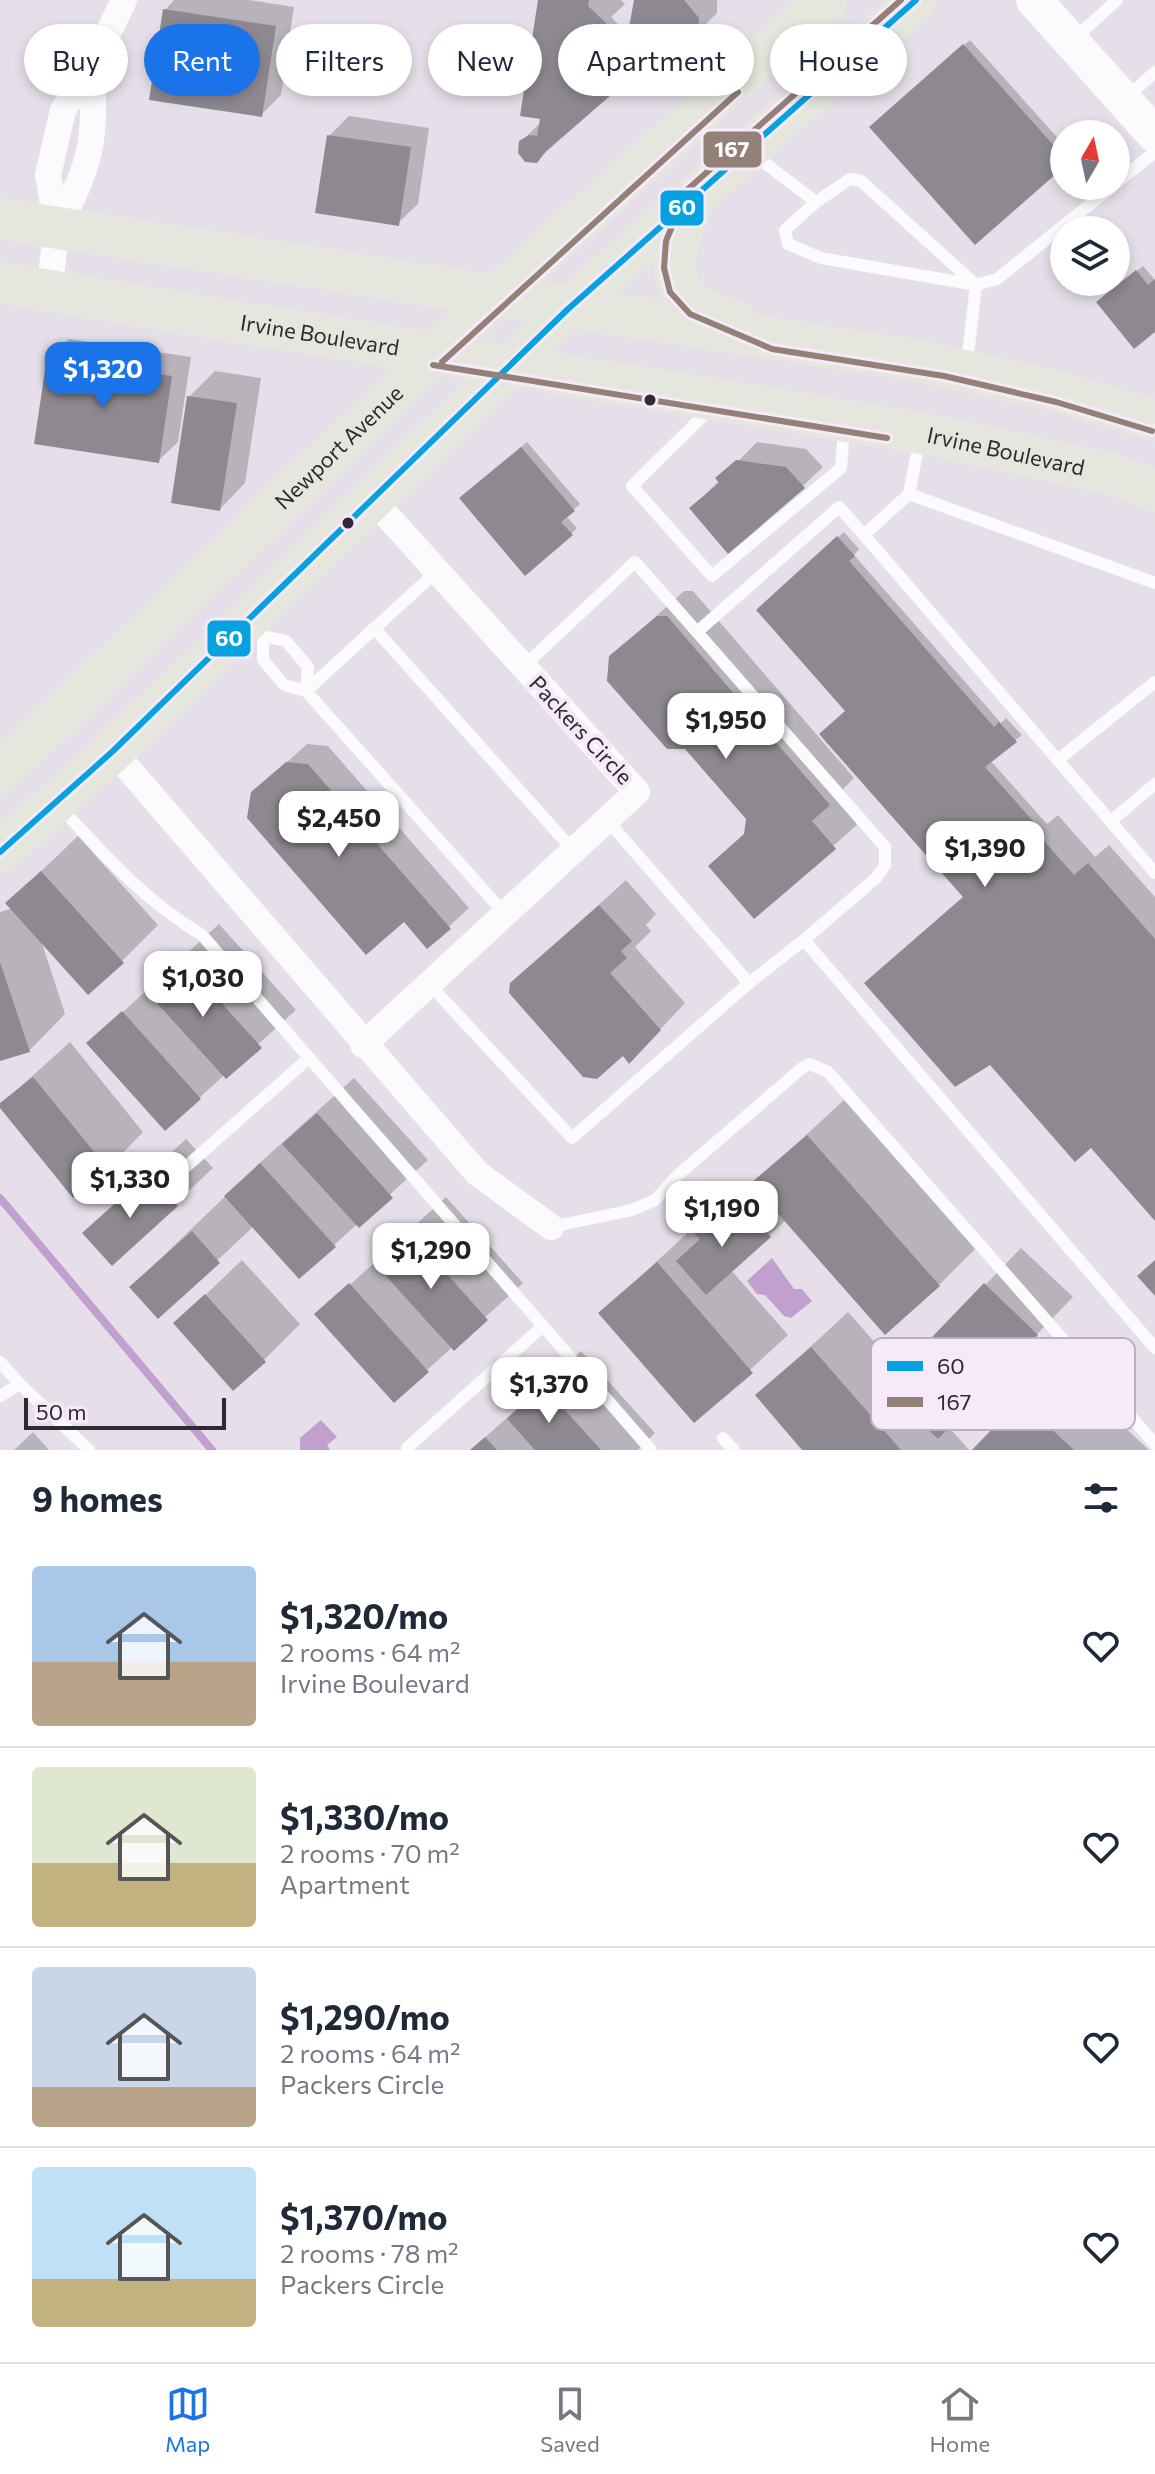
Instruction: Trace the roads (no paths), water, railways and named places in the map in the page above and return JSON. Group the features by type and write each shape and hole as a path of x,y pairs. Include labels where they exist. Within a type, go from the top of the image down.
{"main road":[{"name":"Newport Avenue","path":"0,773 496,296 826,0"},
{"path":"0,852 257,626 371,498 568,309 916,0"},
{"path":"1034,0 1155,135"},
{"path":"696,195 676,243 674,267 679,287 695,305 774,339"},
{"path":"0,219 966,371 1059,392 1155,421"},
{"name":"Irvine Boulevard","path":"0,283 921,433 1112,474 1155,490"}],"street":[{"path":"49,291 57,228 83,182 96,117 91,68 124,0"},
{"name":"Packers Circle","path":"363,1045 637,792 371,498"},
{"path":"113,751 363,1045 477,1173 551,1227"}],"lane":[{"path":"1071,42 1117,0"},
{"path":"1123,101 1155,72"},
{"path":"747,150 816,202"},
{"path":"1130,172 1155,152"},
{"path":"976,285 861,181 850,179 816,202 785,230 788,244 821,258 976,285 997,279 1095,200"},
{"path":"966,371 976,285"},
{"path":"718,401 632,486 712,576 841,468 845,421"},
{"path":"864,535 909,494 921,433"},
{"path":"909,494 1155,583"},
{"path":"697,632 839,507 1155,873"},
{"path":"429,984 572,1138 749,983 876,878 885,865 885,847 635,562 523,667"},
{"path":"306,691 436,572"},
{"path":"257,626 263,660 284,685 306,691 505,914"},
{"path":"257,626 286,641 308,667 306,691"},
{"path":"374,628 573,850"},
{"path":"1059,759 1155,682"},
{"path":"1111,821 1155,784"},
{"path":"56,803 133,886 160,910 202,935 651,1450"},
{"path":"607,820 749,983"},
{"path":"804,940 1155,1348"},
{"path":"180,1172 309,1058"},
{"path":"551,1227 632,1210 655,1200 678,1175 810,1064 828,1072 1062,1338"},
{"path":"407,1448 543,1326"},
{"path":"0,1362 89,1450"},
{"path":"0,1396 20,1384"},
{"path":"1135,1421 1155,1444"},
{"path":"723,1438 734,1450"}],"waterway":[{"path":"0,1198 212,1450"}]}
